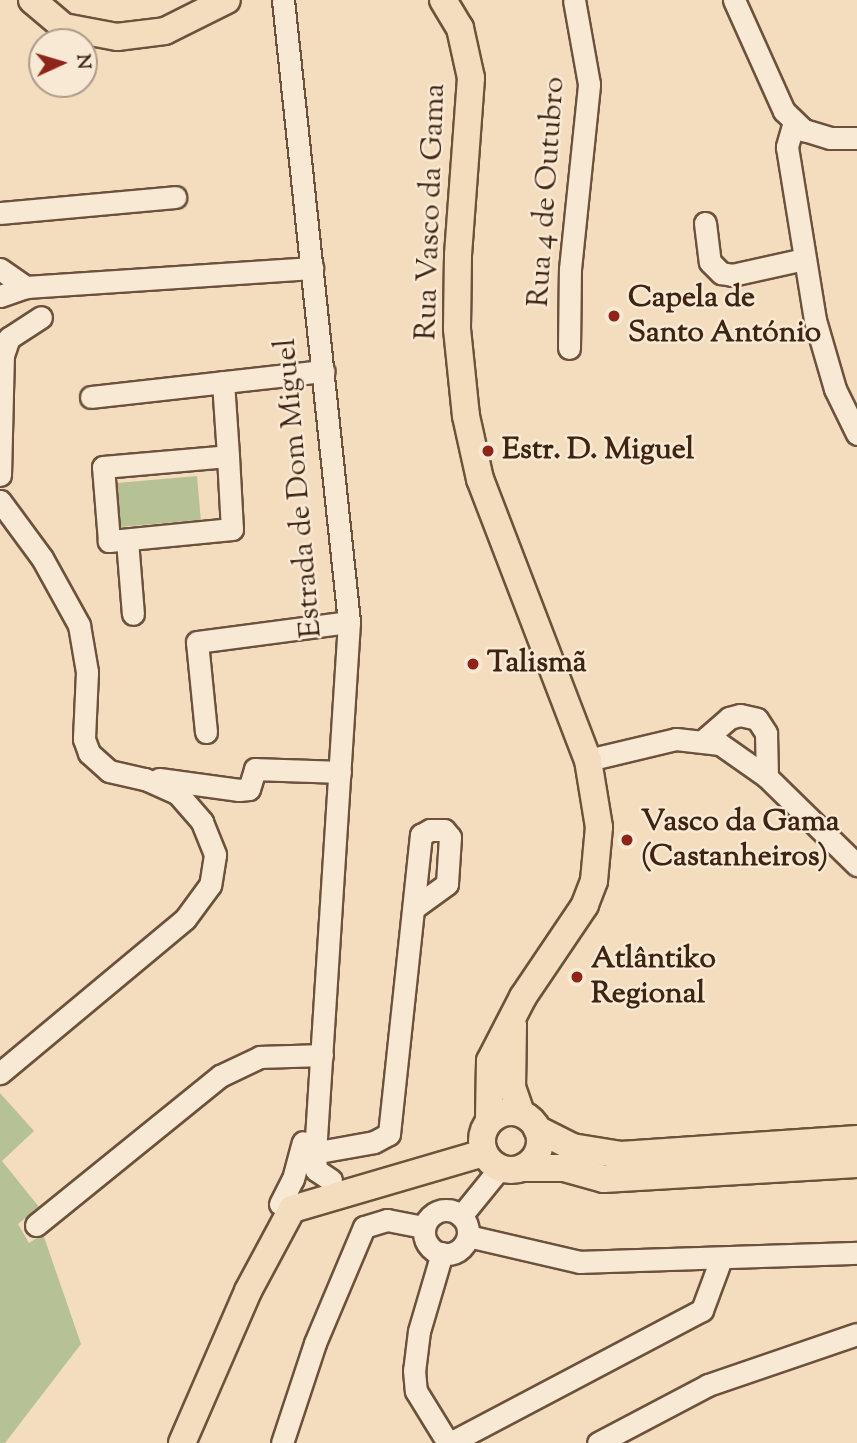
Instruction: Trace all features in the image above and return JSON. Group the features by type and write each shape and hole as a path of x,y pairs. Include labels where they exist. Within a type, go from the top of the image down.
{"main road":[{"path":"32,0 65,27 117,37 165,32 227,0"},
{"name":"Rua Vasco da Gama","path":"443,0 460,28 471,78 458,256 457,329 466,416 480,480 588,760 599,827 594,881 574,927 513,1017 490,1061 496,1148"},
{"path":"280,1204 296,1192 331,1180 496,1148 540,1147 512,1087 513,1017"},
{"path":"496,1148 504,1112 529,1121 572,1147 610,1154 857,1139"},
{"path":"496,1148 604,1179 857,1164"},
{"name":"Estrada de Dom Miguel","path":"182,1443 248,1291 292,1209 496,1148"},
{"name":"Estrada de Dom Miguel","path":"248,1291 264,1233 280,1204"}],"street":[{"name":"Estrada de Dom Miguel","path":"280,1204 307,1154 307,1120 318,1097 349,622 283,0"},
{"name":"Rua 4 de Outubro","path":"569,348 570,269 589,84 583,32 574,0"},
{"path":"734,0 769,88 794,122 830,138 857,138"},
{"path":"794,122 787,148 804,259 823,351 857,434"},
{"path":"0,213 175,197"},
{"path":"705,223 710,262 721,273 733,275 804,259"},
{"path":"0,296 26,287 312,268"},
{"path":"0,269 26,287"},
{"path":"0,475 3,355 9,338 41,317"},
{"path":"92,397 324,371"},
{"path":"223,382 228,456 233,530 109,541 103,467 228,456"},
{"path":"0,501 42,558 79,625 87,672 84,739 89,753 109,771 145,779 239,790 249,789 255,769 340,772"},
{"path":"127,540 133,614"},
{"path":"206,732 197,642 349,622"},
{"path":"705,739 729,719 740,715 757,719 766,733 767,777"},
{"path":"588,760 677,739 705,739 720,744 767,777 857,865"},
{"path":"0,1073 186,919 210,886 215,855 198,814 178,794 145,779"},
{"path":"331,1180 316,1170 307,1154 374,1142 389,1134 414,908"},
{"path":"36,1225 220,1076 260,1057 322,1055"},
{"path":"461,1216 496,1148"},
{"path":"442,1254 426,1241 425,1227 436,1212 450,1210 461,1216 468,1237"},
{"path":"282,1443 315,1343 365,1227 374,1220 387,1220 425,1227"},
{"path":"442,1254 461,1248 468,1237"},
{"path":"468,1237 580,1262 857,1253"},
{"path":"442,1254 419,1331 414,1370 416,1391 449,1443 692,1317 702,1310 722,1259"},
{"path":"598,1443 708,1385 857,1334"}],"green space":[{"path":"197,476 201,520 120,527 116,483"},
{"path":"0,1093 34,1131 2,1161 39,1207 18,1224 29,1243 43,1234 81,1344 5,1443 0,1443"}],"place":[{"name":"Capela de Santo António","path":"614,316"},
{"name":"Estr. D. Miguel","path":"488,451"},
{"name":"Talismã","path":"473,664"},
{"name":"Vasco da Gama (Castanheiros)","path":"627,840"},
{"name":"Atlântiko Regional","path":"577,977"}]}
